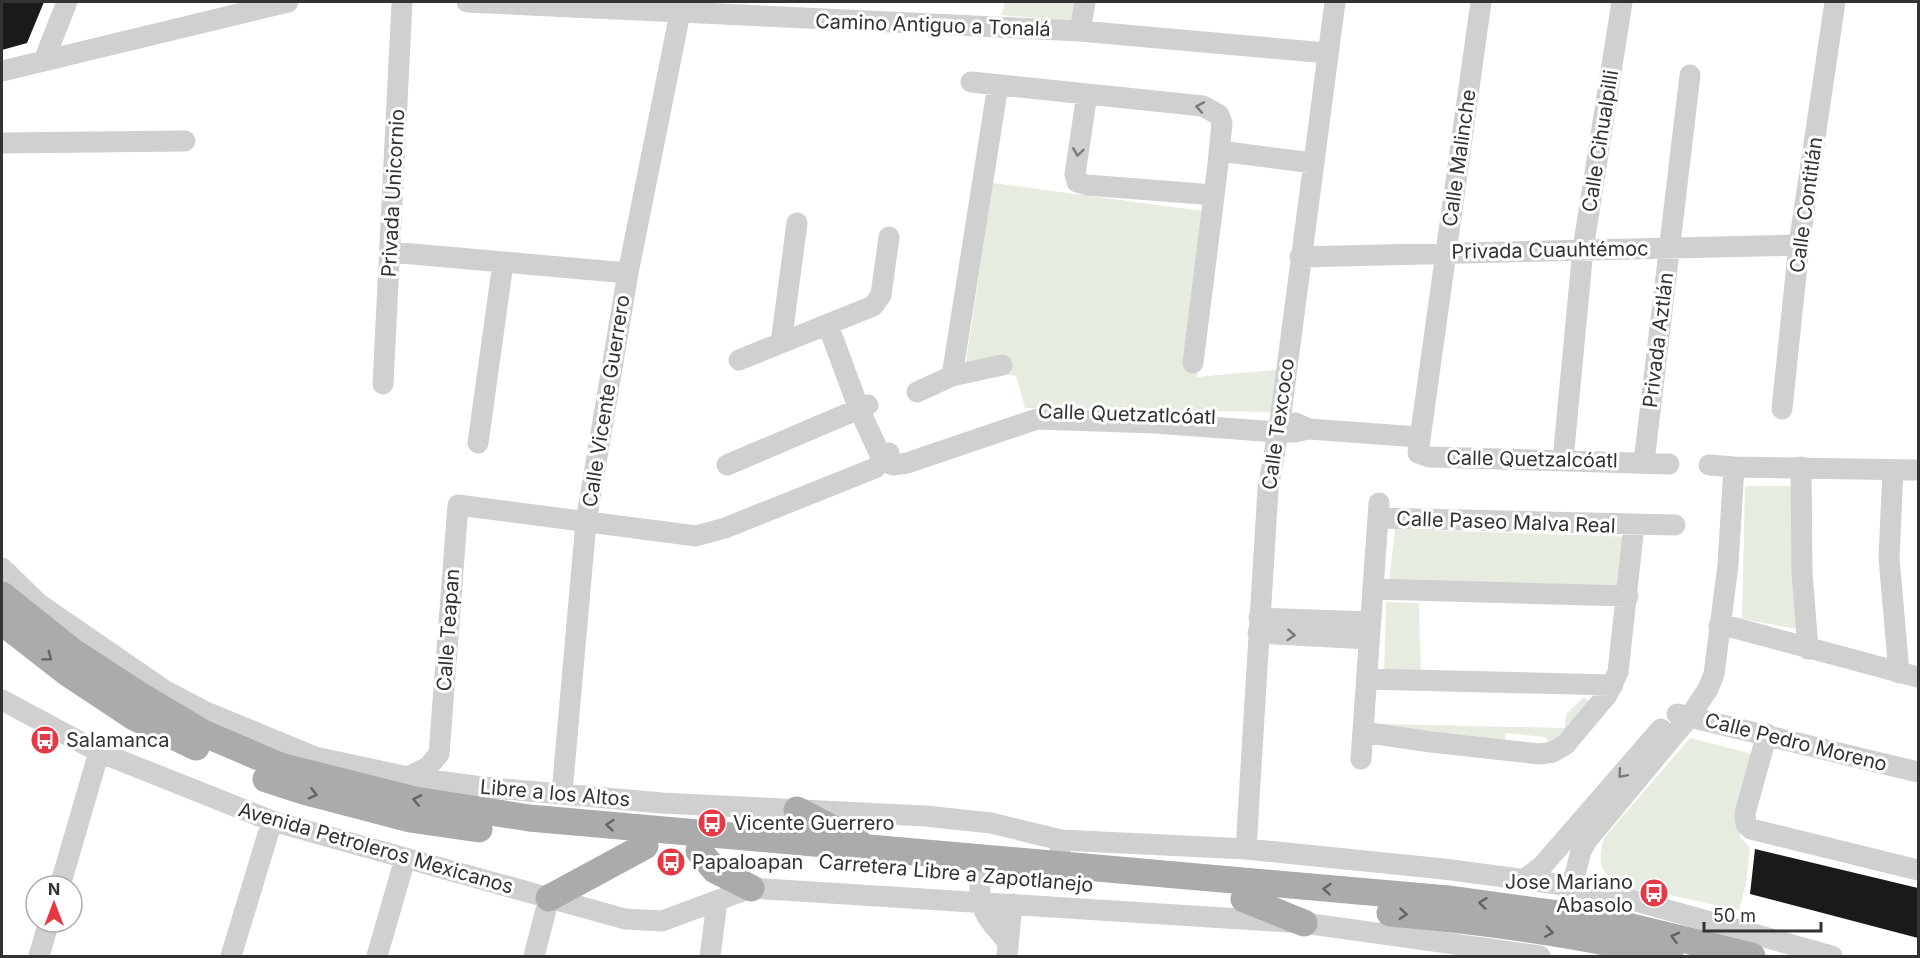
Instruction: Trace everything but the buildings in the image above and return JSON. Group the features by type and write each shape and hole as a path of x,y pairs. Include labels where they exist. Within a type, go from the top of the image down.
{"main road":[{"name":"Carretera Libre a Zapotlanejo","path":"2,596 72,651 205,734 280,766 313,765 415,801 651,838 699,851 1470,920 1602,940 1670,957"},
{"name":"Carretera Libre a Zapotlanejo","path":"2,622 69,674 134,717 275,782 410,819 527,835 1060,853 1542,910 1707,942 1752,957"},
{"path":"797,810 869,848"},
{"path":"549,898 651,838"},
{"path":"699,851 715,870 751,888"},
{"path":"1244,899 1304,923"}],"street":[{"path":"44,60 67,2"},
{"path":"2,71 288,2"},
{"name":"Privada Unicornio","path":"383,384 402,2"},
{"name":"Camino Antiguo a Tonalá","path":"467,2 1080,31 1327,53"},
{"path":"1080,31 1085,2"},
{"name":"Calle Texcoco","path":"1246,849 1268,489 1279,426 1335,2"},
{"name":"Calle Malinche","path":"1419,446 1481,2"},
{"name":"Calle Cihualpilli","path":"1563,460 1583,249 1622,2"},
{"name":"Calle Contitlán","path":"1782,409 1799,245 1835,2"},
{"name":"Calle Vicente Guerrero","path":"562,793 586,522 627,273 680,13"},
{"name":"Privada Aztlán","path":"1644,462 1690,75"},
{"path":"971,82 1213,109 1219,115 1222,123 1192,363"},
{"path":"952,376 998,85"},
{"path":"1087,94 1075,174 1077,182 1087,185 1214,195"},
{"path":"2,143 185,141"},
{"path":"1218,158 1312,170"},
{"path":"781,343 797,223"},
{"path":"739,360 832,324 878,302 889,237"},
{"name":"Privada Cuauhtémoc","path":"1300,257 1799,245"},
{"path":"390,252 627,273"},
{"path":"478,443 503,262"},
{"path":"832,324 886,457"},
{"path":"916,392 952,376 1002,365"},
{"path":"727,465 864,407"},
{"name":"Calle Quetzatlcóatl","path":"458,505 686,536 706,534 875,468 886,457 907,453 1035,411 1186,415 1309,429 1419,446"},
{"name":"Calle Quetzalcóatl","path":"1419,446 1563,460 1669,464"},
{"path":"1708,465 1918,470"},
{"path":"1572,886 1581,851 1588,839 1714,674 1728,565 1734,467"},
{"path":"1802,467 1802,572 1808,649"},
{"path":"1719,626 1909,675 1889,558 1893,470"},
{"name":"Calle Teapan","path":"439,754 458,505"},
{"name":"Calle Paseo Malva Real","path":"1361,759 1378,511 1635,525 1675,525"},
{"name":"Calle Paseo Malva Real","path":"1363,732 1540,754 1553,752 1565,745 1613,685 1618,672 1635,525"},
{"name":"Libre a los Altos","path":"2,568 39,604 164,690 313,765 482,787 662,802 925,816 991,823 1060,853"},
{"path":"1373,589 1628,596"},
{"path":"1259,625 1370,631"},
{"path":"1366,679 1613,685"},
{"name":"Avenida Petroleros Mexicanos","path":"3,702 99,752 272,821 405,859 625,919 662,921 717,902"},
{"path":"1525,879 1543,866 1687,711"},
{"name":"Calle Pedro Moreno","path":"1687,711 1767,735 1918,772"},
{"path":"1767,735 1745,813 1746,824 1751,829 1918,870"},
{"path":"63,874 99,752"},
{"path":"408,777 428,767 439,754 449,766 482,787"},
{"path":"651,838 662,802"},
{"path":"231,957 272,821"},
{"name":"Carretera Libre a Zapotlanejo","path":"1060,853 1246,849 1525,879 1614,895 1707,942 1832,957"},
{"path":"377,957 405,859"},
{"path":"980,875 978,901 1007,949"},
{"path":"712,949 717,902 751,888 1304,923 1334,930 1540,957"},
{"path":"534,957 549,898"},
{"path":"1007,949 1012,904"},
{"path":"39,957 46,934"}],"shaded area":[{"path":"1005,2 1077,2 1074,21 1001,15"},
{"path":"993,183 1202,211 1197,377 1285,369 1278,412 1025,408 1016,376 965,368"},
{"path":"1745,486 1794,486 1797,629 1742,619"},
{"path":"1395,529 1631,537 1625,593 1389,583"},
{"path":"1386,602 1419,603 1421,676 1384,676"},
{"path":"1584,697 1592,704 1553,748 1545,737 1505,733 1505,743 1381,724 1565,728 1566,714"},
{"path":"1690,738 1756,755 1738,822 1741,838 1750,848 1746,884 1739,910 1642,889 1628,892 1607,875 1601,864 1601,848 1604,838"}],"place":[{"name":"Salamanca","path":"45,740"},
{"name":"Vicente Guerrero","path":"712,823"},
{"name":"Papaloapan","path":"671,862"},
{"name":"Jose Mariano Abasolo","path":"1654,893"}]}
